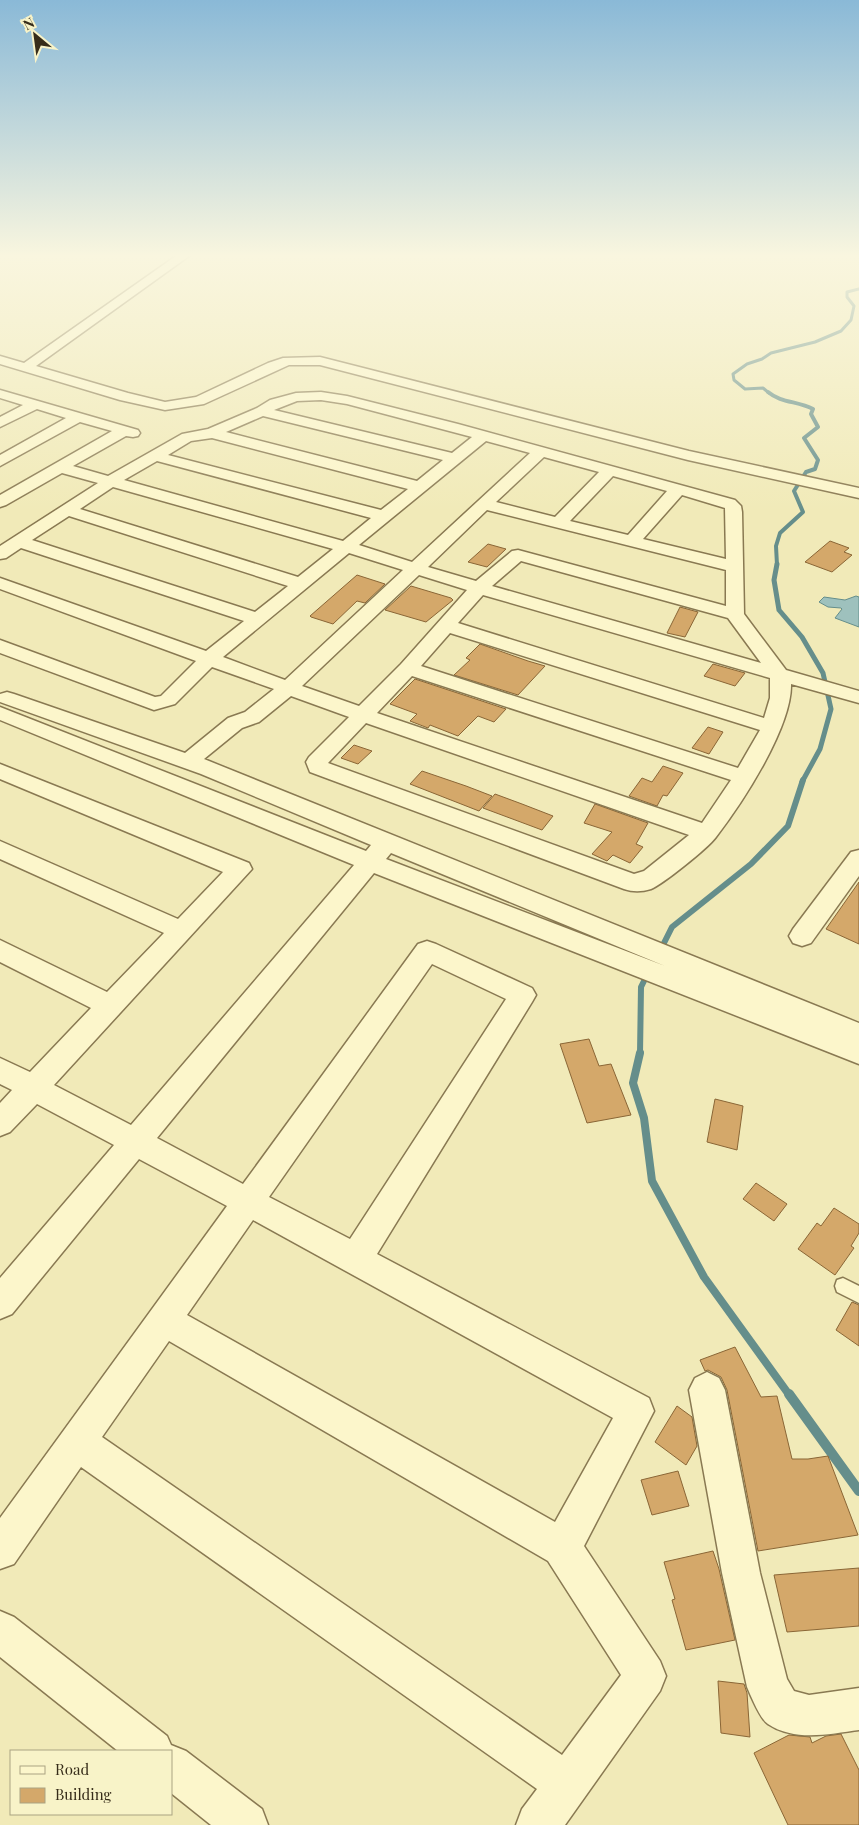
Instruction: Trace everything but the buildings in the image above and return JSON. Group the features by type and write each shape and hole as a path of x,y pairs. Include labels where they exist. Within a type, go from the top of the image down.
{"street":[{"path":"27,367 63,341"},
{"path":"0,360 125,397 165,406 199,401 273,366 288,361 320,361 688,455 782,474 859,493"},
{"path":"0,394 129,432 2,499"},
{"path":"0,554 110,482 187,437 212,433 262,411 275,403 296,397 321,396 453,426 482,436 610,470 733,506 735,614 779,674 782,685 772,726 744,777 707,832 653,877 644,882 633,883 318,767 316,762 408,668 479,588 513,558 523,556 735,614"},
{"path":"0,423 35,405"},
{"path":"262,411 455,458"},
{"path":"0,461 77,418"},
{"path":"212,433 420,486"},
{"path":"0,646 154,704 168,700 209,659 482,436"},
{"path":"187,762 235,723 252,717 288,688 482,504 541,451"},
{"path":"155,456 383,516"},
{"path":"61,468 346,547 479,588 854,695"},
{"path":"559,522 610,470"},
{"path":"631,542 678,489"},
{"path":"482,504 735,567"},
{"path":"68,511 301,584"},
{"path":"20,542 258,619"},
{"path":"0,583 363,715 707,832"},
{"path":"445,625 772,726"},
{"path":"408,668 744,777"},
{"path":"0,695 208,769 378,852"},
{"path":"0,712 378,852 675,970 859,1034"},
{"path":"208,769 252,727 252,717"},
{"path":"0,771 240,869 0,1123"},
{"path":"0,849 182,931"},
{"path":"0,1303 378,852"},
{"path":"802,936 858,860"},
{"path":"0,950 111,1006"},
{"path":"0,1550 427,950 523,995 356,1259"},
{"path":"675,970 859,1053"},
{"path":"0,1070 356,1259 636,1411 562,1547"},
{"path":"164,1320 562,1547 645,1676 538,1825"},
{"path":"707,1390 741,1573 768,1687 781,1709 810,1716 859,1708"},
{"path":"76,1442 404,1668 568,1784"},
{"path":"0,1631 151,1750"},
{"path":"172,1767 246,1825"}],"lane":[{"path":"843,1286 859,1296"}],"water":[{"path":"856,596 859,597 859,627 835,618 841,608 828,607 819,602 824,597 845,600"}],"waterway":[{"path":"769,393 763,388 745,389 734,380 733,374 747,364 762,359 771,353 817,341"},
{"path":"768,392 778,398 813,409 811,414 818,427 804,438 818,460 815,469 806,472 794,491 803,512 780,533 776,546 777,564"},
{"path":"777,564 774,580 779,610 802,637 823,673 831,709 820,749 803,780"},
{"path":"660,951 672,927 751,864 788,826 803,780"},
{"path":"640,1054 641,987 648,973"},
{"path":"640,1053 633,1083 644,1118 652,1181 704,1277 790,1396"},
{"path":"789,1394 859,1491"}]}
